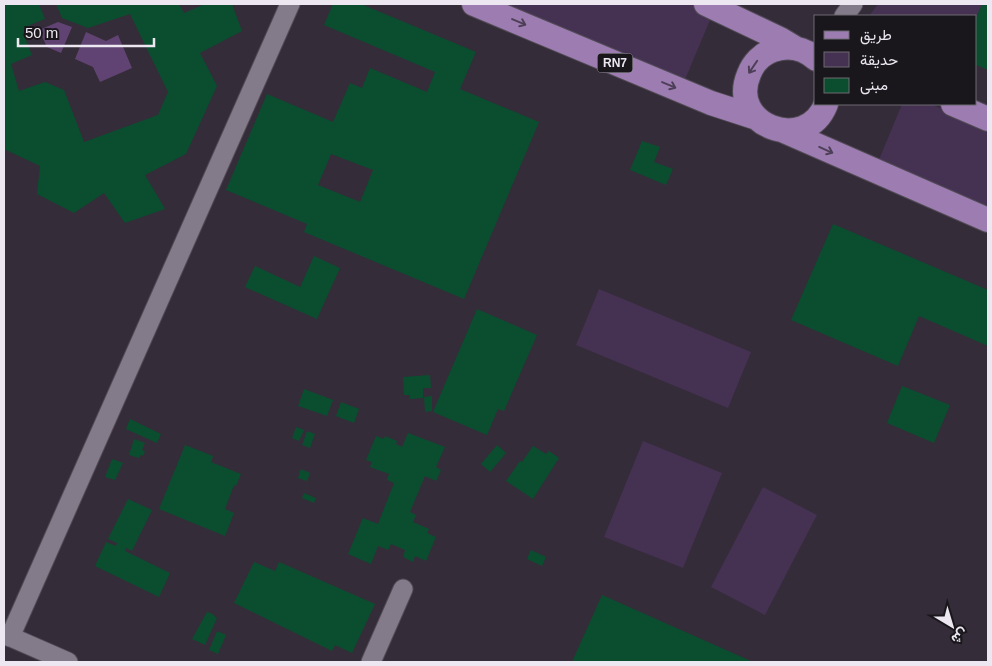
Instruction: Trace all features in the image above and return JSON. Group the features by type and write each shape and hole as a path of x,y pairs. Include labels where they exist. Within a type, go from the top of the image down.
{"main road":[{"name":"RN7","path":"474,4 710,103 739,114 757,118 766,125 782,130 988,220"},
{"path":"706,4 810,54"},
{"path":"757,118 746,99 746,84 750,70 766,53 780,48 810,54"},
{"path":"782,130 794,130 807,126 821,113 825,105"},
{"path":"956,105 988,119"}],"street":[{"path":"68,662 7,636 290,4"},
{"path":"845,15 853,4"},
{"path":"371,662 403,589"}],"green space":[{"path":"498,4 693,4 713,13 684,82"},
{"path":"878,4 982,4 977,16 870,15"},
{"path":"902,105 933,105 988,129 988,211 878,162"},
{"path":"599,289 751,352 728,408 576,345"},
{"path":"643,441 722,473 683,568 604,537"},
{"path":"763,487 817,515 765,615 711,587"}],"shaded area":[{"path":"58,22 72,27 61,53 47,47 39,30"},
{"path":"86,32 106,41 118,35 132,68 100,82 93,67 75,59"}],"building":[{"path":"4,4 39,4 45,19 30,25 24,35 32,55 11,64 19,91 45,82 64,90 84,142 158,115 168,92 130,14 88,28 62,18 56,4 179,4 184,13 205,4 232,4 242,31 200,53 217,86 186,154 145,175 165,209 125,223 104,193 74,213 37,194 40,166 6,150 4,152"},
{"path":"333,4 361,4 476,52 460,89 539,122 464,299 304,232 307,224 226,190 267,94 333,122 350,83 362,88 370,68 427,92 435,72 324,25","holes":["331,154 373,170 360,202 318,185"]},
{"path":"982,4 988,4 988,70 977,65 977,16"},
{"path":"642,141 660,147 654,162 673,169 666,185 630,170"},
{"path":"833,224 988,290 988,346 919,316 898,366 791,320"},
{"path":"314,256 340,268 317,319 245,287 255,266 300,287"},
{"path":"477,309 537,335 504,411 498,409 487,435 433,412"},
{"path":"430,375 431,388 423,388 423,398 410,399 410,395 404,395 403,377"},
{"path":"902,386 950,405 934,443 887,423"},
{"path":"304,389 333,400 327,416 298,406"},
{"path":"432,396 432,411 425,412 424,397"},
{"path":"341,402 359,409 354,423 336,416"},
{"path":"130,419 161,434 157,443 126,429"},
{"path":"296,427 304,430 299,441 292,438"},
{"path":"307,431 315,434 310,448 302,445"},
{"path":"408,433 445,447 436,467 441,470 436,481 425,476 410,512 416,515 413,522 429,529 427,533 436,537 426,561 415,556 413,562 403,557 405,550 391,544 388,550 378,546 371,564 348,554 363,518 378,524 394,483 387,480 389,474 370,467 372,462 366,460 376,436 384,439 385,436 397,441 396,444 402,447"},
{"path":"134,439 145,443 142,450 145,451 143,456 140,455 139,458 129,455"},
{"path":"185,445 213,456 211,462 241,474 236,486 234,485 225,509 234,513 225,536 159,509"},
{"path":"497,445 506,453 490,472 481,464"},
{"path":"533,446 546,454 549,451 559,458 533,499 506,481"},
{"path":"112,459 123,463 115,480 105,477"},
{"path":"301,469 310,473 307,481 298,478"},
{"path":"304,493 316,498 314,503 302,498"},
{"path":"128,499 152,510 132,551 126,548 125,551 170,573 159,597 95,566 106,542 116,546 117,543 108,539"},
{"path":"531,550 546,557 542,566 527,559"},
{"path":"254,562 275,571 279,562 375,604 352,653 335,645 332,651 234,603"},
{"path":"602,595 753,662 572,662"},
{"path":"207,612 217,618 205,645 192,639"},
{"path":"217,631 226,635 218,654 209,650"}]}
